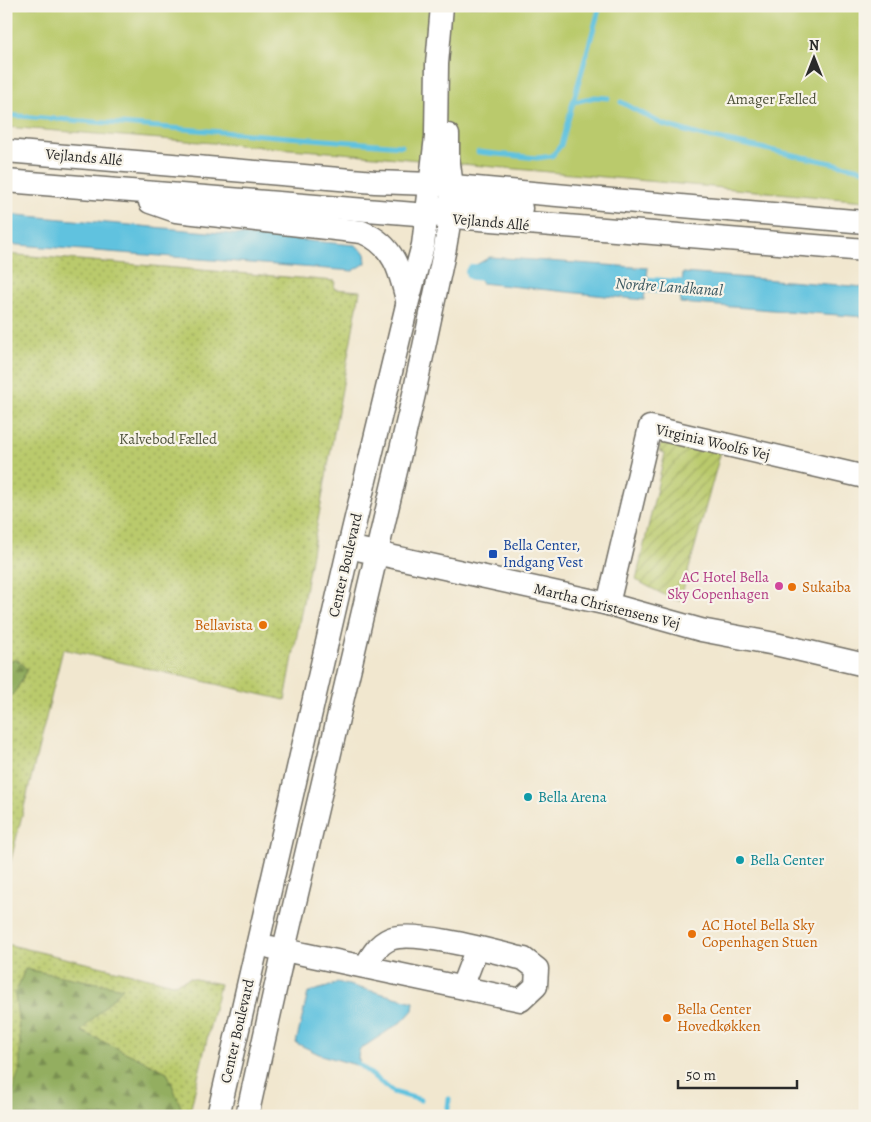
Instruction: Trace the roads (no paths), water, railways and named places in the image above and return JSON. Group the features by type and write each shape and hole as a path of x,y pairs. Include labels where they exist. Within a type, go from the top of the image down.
{"street":[{"path":"443,6 437,64 436,137 446,198"},
{"name":"Vejlands Allé","path":"6,151 375,182 446,198 865,250"},
{"name":"Vejlands Allé","path":"6,181 428,215 446,198 692,207 865,222"},
{"name":"Vejlands Allé","path":"118,190 176,211 362,232 372,236 384,246 395,260 408,301"},
{"name":"Center Boulevard","path":"218,1116 349,547 423,245 428,215 446,198"},
{"name":"Center Boulevard","path":"247,1116 284,949 414,394 445,248 446,198"},
{"name":"Virginia Woolfs Vej","path":"608,604 650,427 865,477"},
{"name":"Martha Christensens Vej","path":"349,547 608,604 701,630 775,644 865,665"},
{"path":"257,945 284,949 365,967 462,988 482,993 521,1000 536,986 537,968 524,958 416,936 391,939 372,952 365,967"},
{"path":"462,988 477,948"}],"water":[{"path":"6,214 355,245 365,253 366,263 353,271 6,244"},
{"name":"Nordre Landkanal","path":"490,257 648,268 644,300 481,283 476,265"},
{"name":"Nordre Landkanal","path":"683,273 865,287 865,317 680,303"},
{"path":"337,982 414,1002 413,1010 404,1020 359,1050 358,1059 360,1060 356,1065 321,1055 296,1043 308,993"}],"waterway":[{"path":"478,152 537,158 552,156 561,145 600,6"},
{"path":"574,102 595,97 608,98"},
{"path":"621,102 662,124 699,135 865,170"},
{"path":"6,115 402,146"},
{"name":"Nordre Landkanal","path":"473,272 498,274"},
{"name":"Nordre Landkanal","path":"625,283 703,289"},
{"path":"357,1063 393,1092 421,1100"},
{"path":"447,1116 449,1099"}],"place":[{"name":"Bella Center, Indgang Vest","path":"493,554"},
{"name":"AC Hotel Bella Sky Copenhagen","path":"779,586"},
{"name":"Sukaiba","path":"792,587"},
{"name":"Bellavista","path":"263,625"},
{"name":"Bella Arena","path":"528,797"},
{"name":"Bella Center","path":"740,860"},
{"name":"AC Hotel Bella Sky Copenhagen Stuen","path":"692,934"},
{"name":"Bella Center Hovedkøkken","path":"667,1018"}],"park label":[{"name":"Amager Fælled","path":"772,99"},
{"name":"Kalvebod Fælled","path":"168,439"}]}
